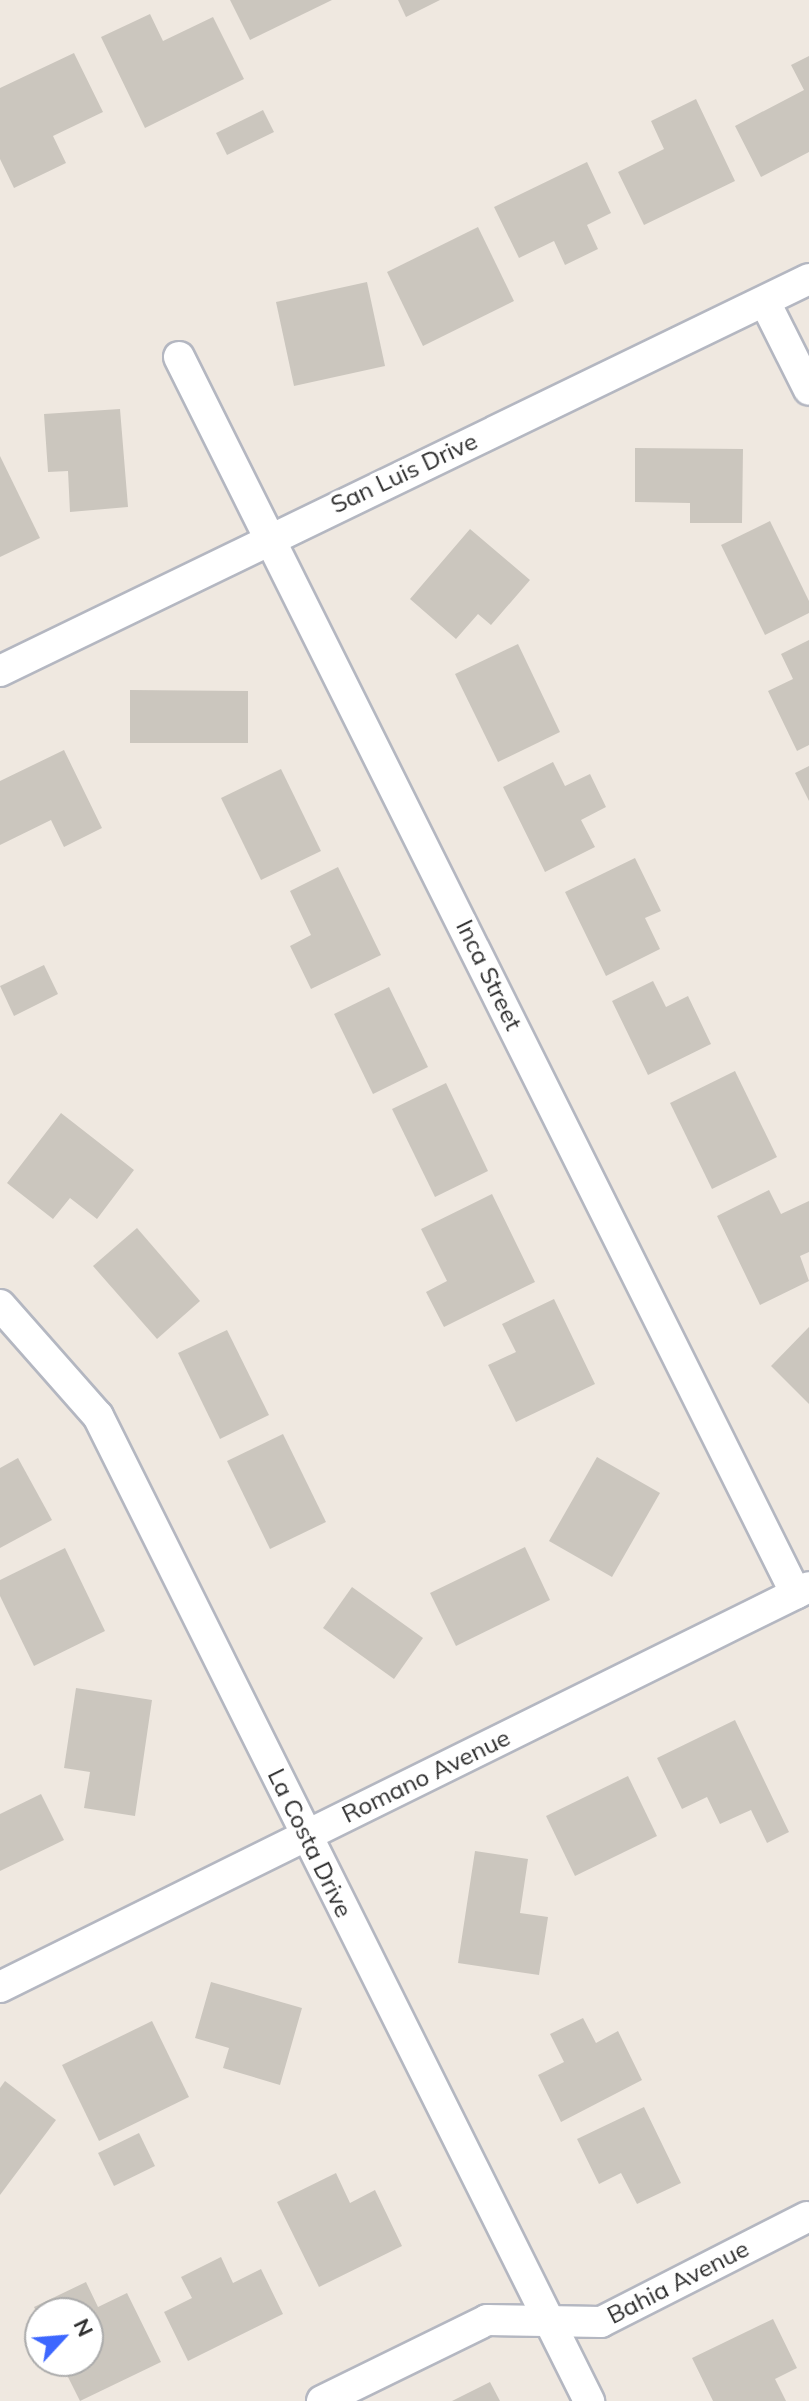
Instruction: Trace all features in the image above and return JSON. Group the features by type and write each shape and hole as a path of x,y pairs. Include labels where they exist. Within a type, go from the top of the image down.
{"street":[{"name":"San Luis Drive","path":"0,671 271,536 809,279"},
{"path":"765,302 809,390"},
{"name":"Inca Street","path":"179,357 802,1590"},
{"name":"La Costa Drive","path":"0,1305 98,1416 589,2401"},
{"name":"Romano Avenue","path":"0,1987 802,1590"},
{"name":"Bahia Avenue","path":"322,2401 487,2320 601,2322 807,2217"}],"building":[{"path":"230,0 332,0 250,40"},
{"path":"398,0 440,0 406,17"},
{"path":"150,14 163,41 213,17 244,79 145,128 101,37"},
{"path":"74,53 103,112 53,136 66,163 14,188 0,159 0,88"},
{"path":"809,56 809,152 761,177 735,126 804,90 791,65"},
{"path":"696,99 735,181 644,225 618,172 664,149 651,121"},
{"path":"263,110 274,132 227,155 216,133"},
{"path":"587,162 611,213 587,225 598,249 565,265 554,241 519,258 494,207"},
{"path":"478,227 514,301 423,346 387,272"},
{"path":"367,282 385,366 294,386 276,302"},
{"path":"120,409 128,507 70,512 68,471 48,472 44,414"},
{"path":"635,448 743,449 742,523 690,523 690,503 635,502"},
{"path":"0,456 40,538 0,557"},
{"path":"770,521 809,601 809,613 765,635 721,545"},
{"path":"470,529 530,580 491,625 478,614 456,639 410,599"},
{"path":"809,640 809,745 797,751 768,691 793,679 781,654"},
{"path":"518,644 560,732 498,762 455,674"},
{"path":"130,690 248,691 248,743 130,743"},
{"path":"64,750 102,828 64,847 51,820 0,845 0,781"},
{"path":"553,762 565,786 590,774 606,807 581,820 595,847 545,872 503,787"},
{"path":"809,766 809,801 795,773"},
{"path":"281,769 321,851 261,880 221,798"},
{"path":"635,858 661,911 645,918 660,949 606,976 565,892"},
{"path":"338,867 381,955 311,989 290,946 311,935 290,891"},
{"path":"44,965 58,994 14,1016 0,986"},
{"path":"653,981 666,1007 688,996 711,1044 648,1075 612,1001"},
{"path":"389,987 428,1067 373,1094 334,1014"},
{"path":"735,1071 777,1157 712,1189 670,1103"},
{"path":"446,1083 488,1171 435,1197 392,1109"},
{"path":"61,1113 134,1170 97,1219 70,1198 53,1219 7,1183"},
{"path":"769,1190 781,1214 809,1201 809,1252 800,1256 809,1281 760,1305 717,1216"},
{"path":"492,1194 535,1282 444,1327 426,1292 447,1281 421,1229"},
{"path":"137,1228 200,1301 157,1339 93,1266"},
{"path":"554,1299 595,1384 516,1422 488,1365 516,1352 502,1324"},
{"path":"809,1327 809,1404 771,1366"},
{"path":"227,1330 269,1415 220,1439 178,1353"},
{"path":"283,1434 326,1522 270,1549 227,1461"},
{"path":"597,1457 660,1493 612,1577 549,1541"},
{"path":"18,1458 52,1520 0,1548 0,1468"},
{"path":"525,1547 550,1600 456,1646 430,1593"},
{"path":"65,1548 105,1631 34,1666 0,1596 0,1580"},
{"path":"352,1587 423,1638 394,1679 323,1628"},
{"path":"76,1688 152,1700 135,1816 84,1808 90,1772 64,1768"},
{"path":"735,1720 789,1832 767,1843 751,1810 720,1824 707,1797 682,1809 657,1758"},
{"path":"628,1776 657,1836 575,1876 546,1816"},
{"path":"41,1794 64,1840 0,1871 0,1814"},
{"path":"475,1851 528,1859 520,1913 548,1917 539,1975 458,1963"},
{"path":"211,1982 302,2008 280,2085 223,2068 229,2048 195,2038"},
{"path":"583,2018 596,2043 618,2031 642,2080 561,2122 538,2075 564,2062 550,2034"},
{"path":"152,2021 189,2097 99,2141 62,2065"},
{"path":"5,2081 56,2120 0,2195 0,2088"},
{"path":"644,2107 681,2183 637,2204 621,2173 599,2184 577,2139"},
{"path":"139,2133 155,2166 114,2186 98,2153"},
{"path":"336,2173 350,2203 375,2190 402,2246 319,2287 277,2202"},
{"path":"221,2257 233,2283 261,2269 283,2314 188,2361 164,2312 192,2298 181,2277"},
{"path":"86,2282 93,2297 55,2297"},
{"path":"127,2293 161,2362 80,2401 68,2377 104,2377 104,2304"},
{"path":"773,2319 797,2368 775,2379 786,2401 713,2401 692,2358"},
{"path":"490,2382 500,2401 452,2401"}]}
